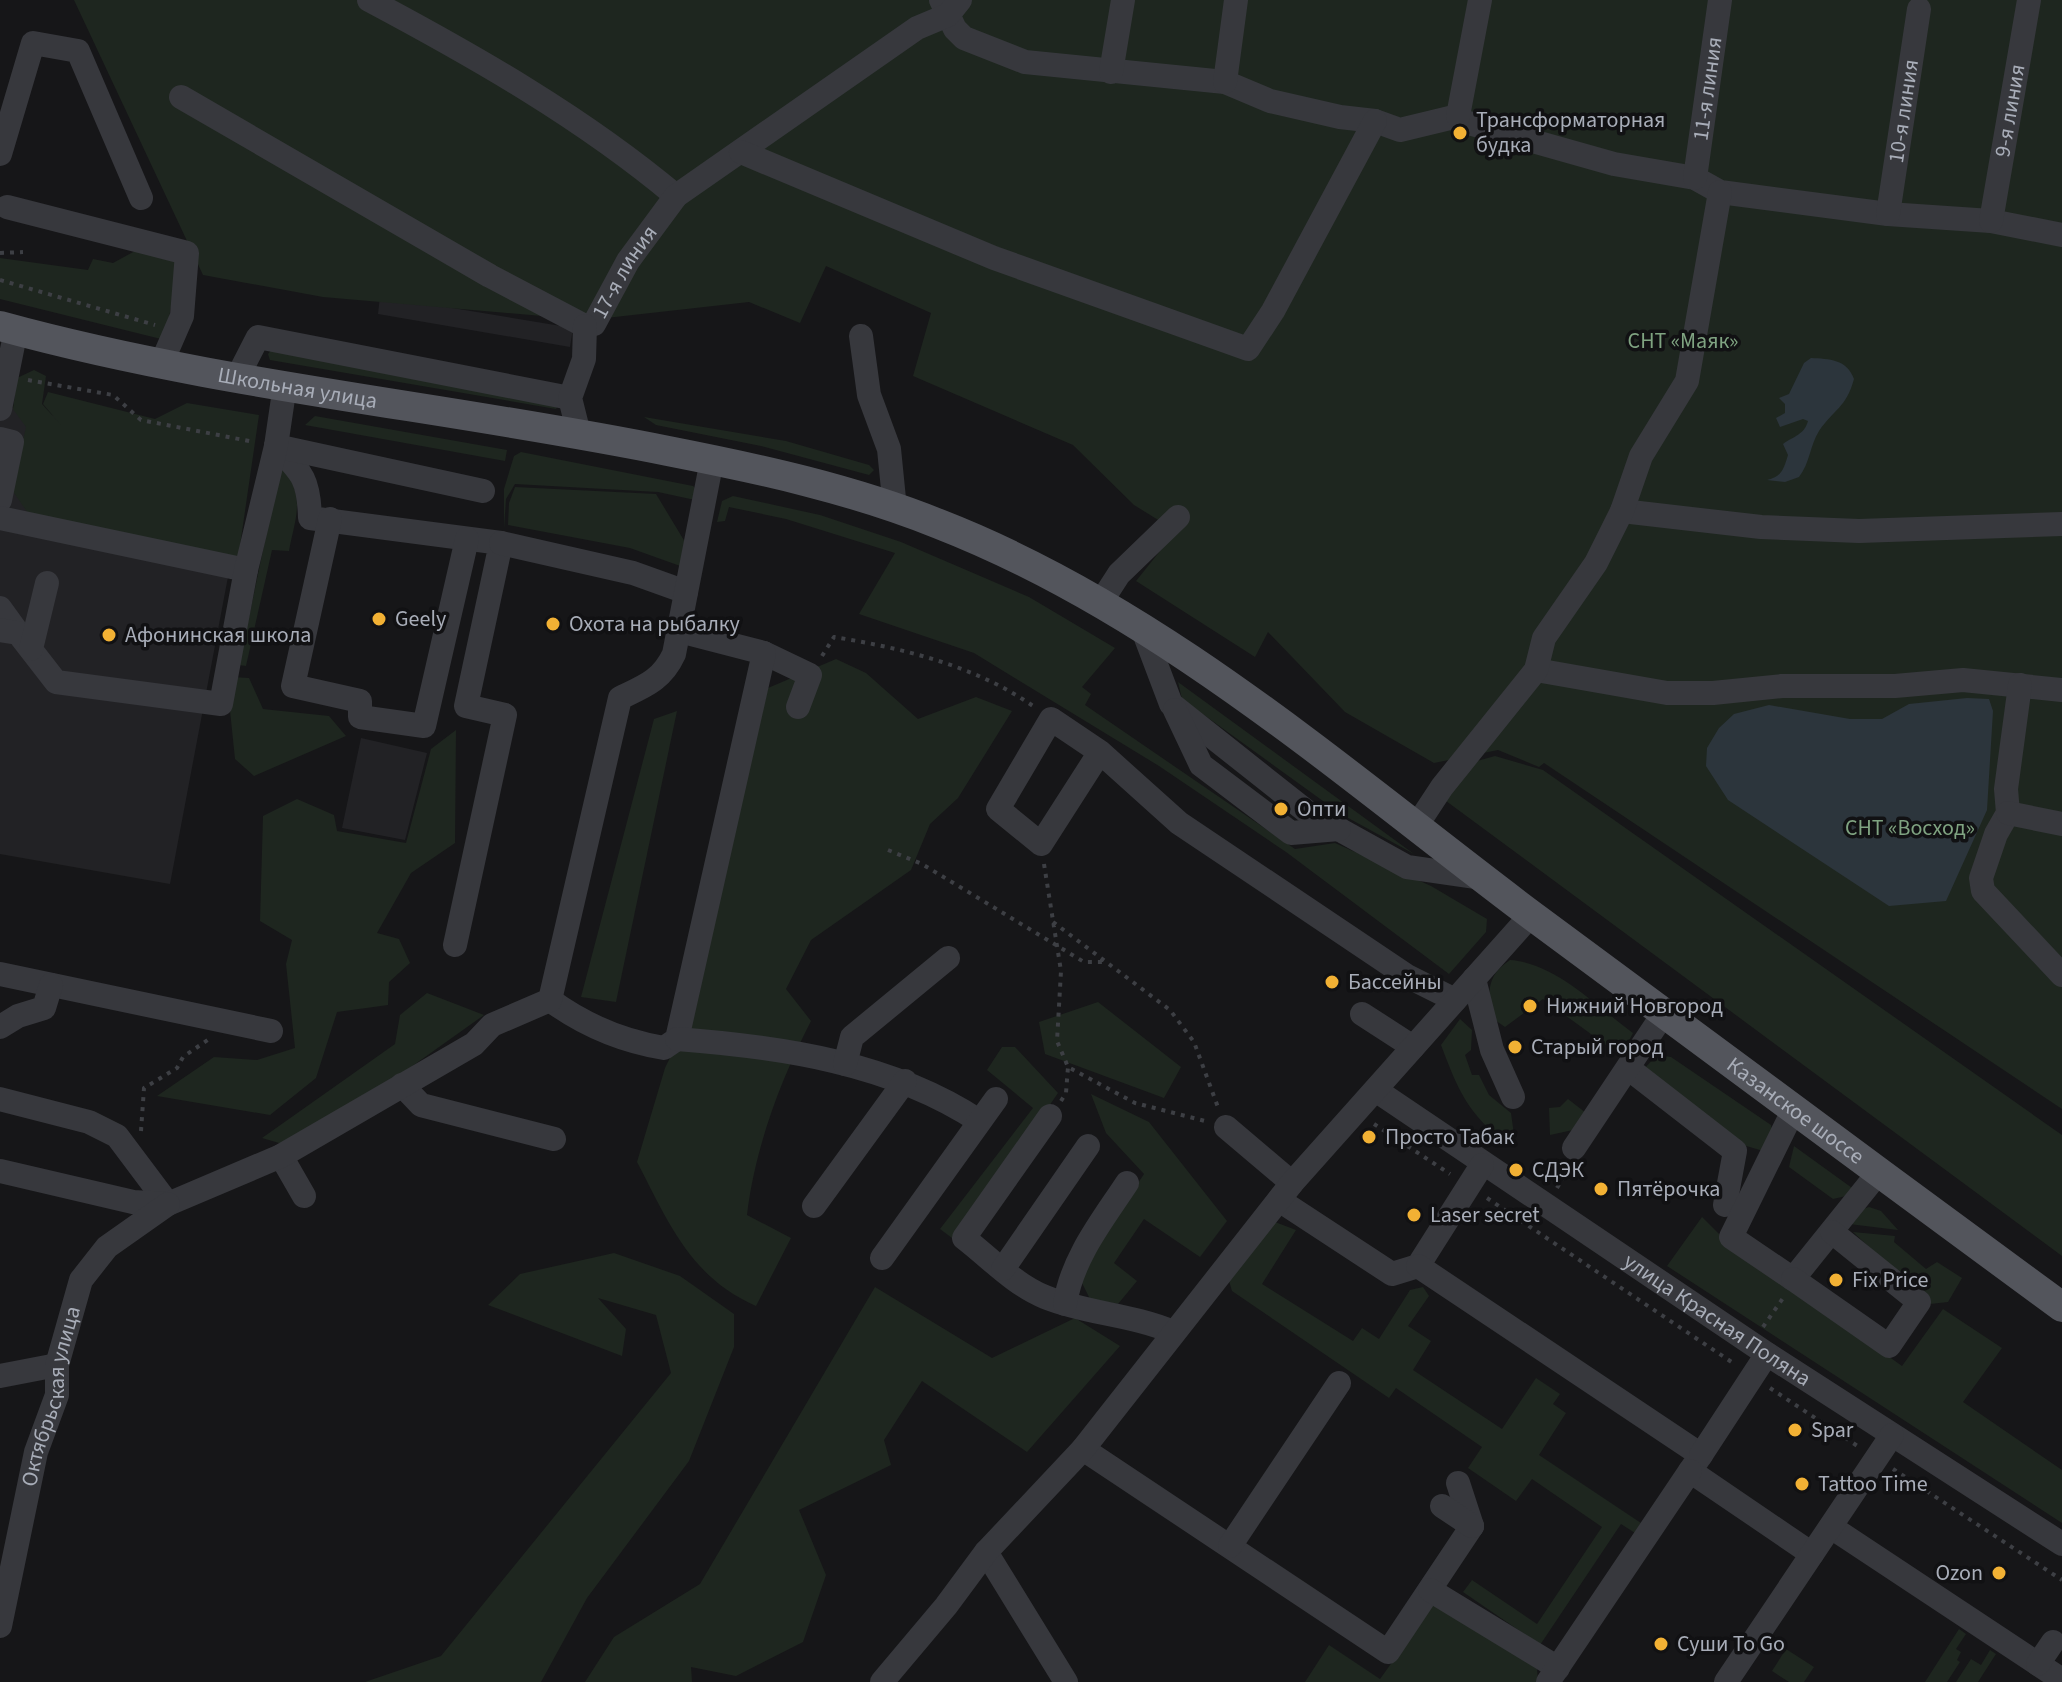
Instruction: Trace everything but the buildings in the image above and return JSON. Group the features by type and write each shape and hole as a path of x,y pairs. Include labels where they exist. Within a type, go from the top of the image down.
{"main road":[{"name":"Школьная улица","path":"8,328 162,362 589,435 712,460 841,490 895,509 980,542 1143,630 1213,676 1417,825"},
{"path":"1417,825 1482,877"},
{"name":"Казанское шоссе","path":"1482,877 2062,1307"}],"street":[{"path":"369,0 475,57 640,166 676,196"},
{"path":"1111,72 1123,0"},
{"path":"1225,82 1236,0"},
{"path":"1480,0 1458,120 1614,164 1695,178 1720,192 1888,214 1991,221 2062,235"},
{"name":"11-я линия","path":"1695,178 1720,0"},
{"name":"9-я линия","path":"1991,221 2029,0"},
{"path":"950,5 964,38 1025,62 1225,82 1270,101 1340,117 1375,121 1400,130 1458,116"},
{"name":"17-я линия","path":"181,97 477,268 585,326 594,324 628,261 676,196 950,5"},
{"name":"10-я линия","path":"1888,214 1919,9"},
{"path":"0,154 33,43 78,51 141,198"},
{"path":"741,152 994,258 1248,349 1273,311 1375,121"},
{"path":"1417,825 1442,787 1536,670 1544,638 1596,563 1622,511 1641,456 1687,381 1720,192"},
{"path":"7,207 187,253 182,316 162,362"},
{"path":"585,326 584,359 570,398 589,435"},
{"path":"0,409 8,367 8,328"},
{"path":"861,336 869,395 889,449 895,509"},
{"path":"238,376 258,337 570,398"},
{"path":"0,608 16,638 56,682 221,704 246,570 276,446 285,385"},
{"path":"0,439 12,442 0,500"},
{"path":"276,446 483,491"},
{"path":"276,446 298,469 309,489 310,518 501,543 633,573 686,592"},
{"path":"712,460 679,631 667,670 655,681 620,698 550,1000 579,1022 642,1044 664,1048 677,1039 726,1042 845,1064 905,1081 940,1095 979,1121"},
{"path":"1622,511 1761,527 1859,531 2062,524"},
{"path":"1099,605 1119,574 1178,517"},
{"path":"0,518 246,570"},
{"path":"330,519 293,686 360,701 360,717 424,726 467,539"},
{"path":"455,945 505,715 466,706 501,543"},
{"path":"16,638 47,583"},
{"path":"1143,630 1171,704 1306,811 1407,867 1482,877"},
{"path":"679,631 764,653 810,675 798,707"},
{"path":"677,1039 764,653"},
{"path":"1536,670 1667,693 1713,693 1782,686 1895,686 1963,680 2062,690"},
{"path":"2020,685 2006,789 2008,813 1996,834 1981,878 1983,891 2062,975"},
{"path":"1100,752 1041,844 998,809 1051,719 1100,752 1179,823 1407,976 1455,1000"},
{"path":"2008,813 2062,824"},
{"path":"882,1682 946,1606 986,1552 1083,1449 1285,1191 1531,915"},
{"path":"845,1064 852,1037 948,958"},
{"path":"0,974 271,1031"},
{"path":"1474,979 1492,1050 1513,1097"},
{"path":"0,1027 18,1016 44,1008 51,985"},
{"name":"Октябрьская улица","path":"0,1626 2,1599 36,1452 57,1395 57,1365 81,1280 107,1247 168,1204 281,1156 474,1044 492,1025 550,1000"},
{"path":"1574,1155 1664,1013"},
{"path":"1362,1014 1413,1047"},
{"path":"1628,1068 1735,1151 1725,1205"},
{"path":"814,1206 905,1081"},
{"path":"402,1085 421,1105 554,1139"},
{"name":"улица Красная Поляна","path":"1377,1091 1482,1165 1759,1349 2062,1544"},
{"path":"0,1099 89,1122 117,1136 168,1204"},
{"path":"882,1258 996,1099"},
{"path":"1794,1109 1731,1237 1889,1346 1919,1302 1832,1232"},
{"path":"1050,1116 964,1238 1029,1289 1065,1304 1141,1318 1173,1332"},
{"path":"1226,1127 1285,1191 1392,1274 1418,1266 1482,1165"},
{"path":"1003,1269 1088,1146"},
{"path":"281,1156 304,1196"},
{"path":"100,1195 126,1175 133,1161"},
{"path":"0,1171 100,1195 168,1204"},
{"path":"1801,1284 1832,1232 1879,1172"},
{"path":"1065,1304 1068,1284 1083,1250 1127,1183"},
{"path":"1418,1266 1695,1463 1812,1554"},
{"path":"1430,1590 1553,1675 1752,1376 1759,1349"},
{"path":"0,1376 57,1365"},
{"path":"1230,1546 1339,1383"},
{"path":"1726,1682 1892,1435"},
{"path":"1083,1449 1388,1652 1472,1526"},
{"path":"1458,1483 1472,1526"},
{"path":"1442,1506 1472,1526"},
{"path":"1831,1527 2062,1680"},
{"path":"986,1552 1066,1682"},
{"path":"2038,1664 2053,1642"}],"path":[{"path":"0,253 23,252"},
{"path":"0,280 157,325"},
{"path":"8,367 24,379 113,395 141,420 276,446"},
{"path":"100,398 113,395"},
{"path":"810,675 834,637 876,643 962,670 1014,693 1051,719"},
{"path":"1041,844 1061,971 1057,1041 1068,1067 1066,1093 1050,1116"},
{"path":"888,850 922,864 1084,962 1108,962"},
{"path":"1052,921 1170,1010 1194,1042 1226,1127"},
{"path":"133,1161 144,1113 140,1108 144,1088 177,1068 183,1057 206,1043 222,1021"},
{"path":"1068,1067 1135,1103 1226,1127"},
{"path":"1367,1120 2062,1580"},
{"path":"1560,1181 1574,1155"},
{"path":"1759,1349 1794,1282 1807,1292 1801,1284"}],"shaded area":[{"path":"380,296 573,328 570,347 378,314"},
{"path":"1811,358 1837,361 1847,367 1854,379 1851,389 1819,431 1799,477 1785,482 1767,480 1776,477 1784,468 1788,455 1783,444 1801,432 1808,421 1803,419 1780,427 1776,418 1785,413 1785,404 1779,398 1789,394 1804,363"},
{"name":"Афонинская школа","path":"0,405 251,455 170,884 0,854"},
{"path":"1989,699 1993,711 1987,810 1946,901 1889,906 1728,800 1706,766 1707,748 1719,728 1734,714 1769,705 1850,719 1882,719 1909,704"},
{"path":"361,738 427,753 405,840 342,828"}],"green space":[{"name":"СНТ «Маяк»","path":"74,0 2062,0 2062,1109 1544,763 1539,767 1498,750 1434,763 1345,712 1268,632 1255,657 1136,581 1176,531 1134,505 1073,445 913,376 931,313 826,266 800,323 749,302 588,320 323,297 203,275"},
{"path":"135,251 179,263 165,340 0,299 0,258 88,270 93,259 113,263"},
{"path":"272,349 559,404 556,409 270,360 268,354"},
{"path":"34,370 46,376 42,404 61,425 43,404 48,392 155,419 187,403 259,415 237,566 30,516 12,490 26,427 13,409 17,378"},
{"path":"315,416 507,450 505,461 305,425"},
{"path":"644,417 786,441 869,465 874,470 869,475 761,446 656,425"},
{"path":"521,452 693,486 699,492 695,500 658,492 515,484 506,499 504,529 504,489 514,456"},
{"path":"281,464 294,486 297,506 289,551 272,550 246,666 239,665"},
{"path":"515,487 656,494 685,542 683,567 630,548 508,525 509,503"},
{"path":"733,496 820,515 901,542 1029,597 1115,648 1082,687 1091,694 1085,705 1295,849 1335,843 1431,886 1487,919 1486,932 1449,974 1286,852 1159,766 974,653 859,614 895,553 786,519 729,507 725,521 717,522 722,501"},
{"path":"836,659 866,673 918,719 976,697 1012,711 958,798 930,824 911,870 811,940 786,989 811,1021 770,1115 756,1165 747,1215 791,1238 756,1306 733,1294 698,1264 671,1227 637,1162 665,1068 686,1025 768,688"},
{"path":"232,677 249,678 263,709 329,716 346,736 254,776 235,759 229,701"},
{"path":"1178,682 1414,854 1341,814 1182,699"},
{"path":"677,711 616,1002 581,997 654,719"},
{"path":"456,730 455,843 411,873 377,933 399,939 410,963 389,982 388,1005 337,1012 316,1078 270,1115 157,1096 214,1057 257,1060 295,1048 286,964 292,940 260,921 263,816 297,799 334,815 337,831 406,843 431,749"},
{"path":"1495,756 1543,770 2062,1135 2062,1256 1442,798 1470,763"},
{"path":"1510,960 1544,969 1560,978 1633,1033 1621,1056 1543,999 1505,1027 1492,1018 1490,985 1497,972"},
{"path":"427,993 484,1015 411,1067 286,1145 262,1138 395,1044 400,1015"},
{"path":"1098,1002 1181,1067 1164,1098 1045,1054 1039,1022"},
{"path":"1460,1019 1472,1030 1471,1050 1465,1055 1472,1075 1479,1075 1489,1095 1511,1113 1514,1135 1508,1144 1474,1112 1447,1061 1441,1045"},
{"path":"1002,1047 1015,1047 1058,1093 956,1241 940,1229 1033,1108 987,1070"},
{"path":"1657,1055 1671,1057 1771,1125 1774,1139 1770,1153 1743,1145 1642,1071"},
{"path":"1091,1094 1149,1122 1227,1221 1200,1257 1144,1219 1114,1263 1137,1281 1118,1304 1090,1299 1081,1281 1105,1233 1144,1174 1106,1133"},
{"path":"1568,1099 1586,1113 1573,1130 1550,1135 1549,1108 1560,1107"},
{"path":"1794,1146 1859,1193 1833,1199 1789,1167"},
{"path":"1869,1207 1881,1211 1898,1230 1849,1224 1857,1211"},
{"path":"1702,1217 1722,1237 1902,1366 1943,1309 2002,1348 1963,1402 2062,1470 2062,1523 1667,1266"},
{"path":"1275,1222 1296,1230 1262,1284 1353,1341 1362,1328 1379,1339 1410,1290 1423,1287 1429,1296 1408,1326 1431,1341 1413,1370 1502,1429 1536,1378 1560,1394 1553,1404 1566,1413 1539,1455 1641,1523 1635,1533 1621,1524 1540,1645 1463,1592 1472,1580 1537,1624 1602,1527 1532,1479 1516,1501 1468,1468 1482,1447 1396,1388 1389,1398 1232,1291 1229,1281"},
{"path":"1853,1232 1895,1236 1894,1242 1926,1269 1937,1262 1962,1278 1948,1302 1930,1304"},
{"path":"614,1253 680,1276 734,1314 734,1347 689,1461 587,1598 541,1682 365,1682 441,1656 671,1373 656,1315 598,1298 626,1329 622,1356 488,1305 520,1274"},
{"path":"875,1287 992,1358 1075,1318 1120,1346 1027,1452 922,1381 884,1440 891,1465 799,1510 826,1575 803,1642 736,1676 691,1667 692,1682 585,1682 614,1637 700,1584"},
{"path":"1434,1604 1443,1606 1537,1669 1538,1682 1305,1682 1329,1645 1380,1679"},
{"path":"1959,1629 1966,1634 1956,1649 1961,1652 1957,1660 1960,1662 1947,1682 1925,1682"},
{"path":"1786,1649 1814,1667 1804,1682 1789,1682 1772,1671"},
{"path":"1990,1650 1996,1654 1978,1682 1956,1682 1971,1659 1981,1665"}],"place":[{"name":"Трансформаторная будка","path":"1460,133"},
{"name":"Geely","path":"379,619"},
{"name":"Охота на рыбалку","path":"553,624"},
{"name":"Афонинская школа","path":"109,635"},
{"name":"Опти","path":"1281,809"},
{"name":"Бассейны","path":"1332,982"},
{"name":"Нижний Новгород","path":"1530,1006"},
{"name":"Старый город","path":"1515,1047"},
{"name":"Просто Табак","path":"1369,1137"},
{"name":"СДЭК","path":"1516,1170"},
{"name":"Пятёрочка","path":"1601,1189"},
{"name":"Laser secret","path":"1414,1215"},
{"name":"Fix Price","path":"1836,1280"},
{"name":"Spar","path":"1795,1430"},
{"name":"Tattoo Time","path":"1802,1484"},
{"name":"Ozon","path":"1999,1573"},
{"name":"Суши To Go","path":"1661,1644"}],"park label":[{"name":"СНТ «Восход»","path":"1910,828"}]}
